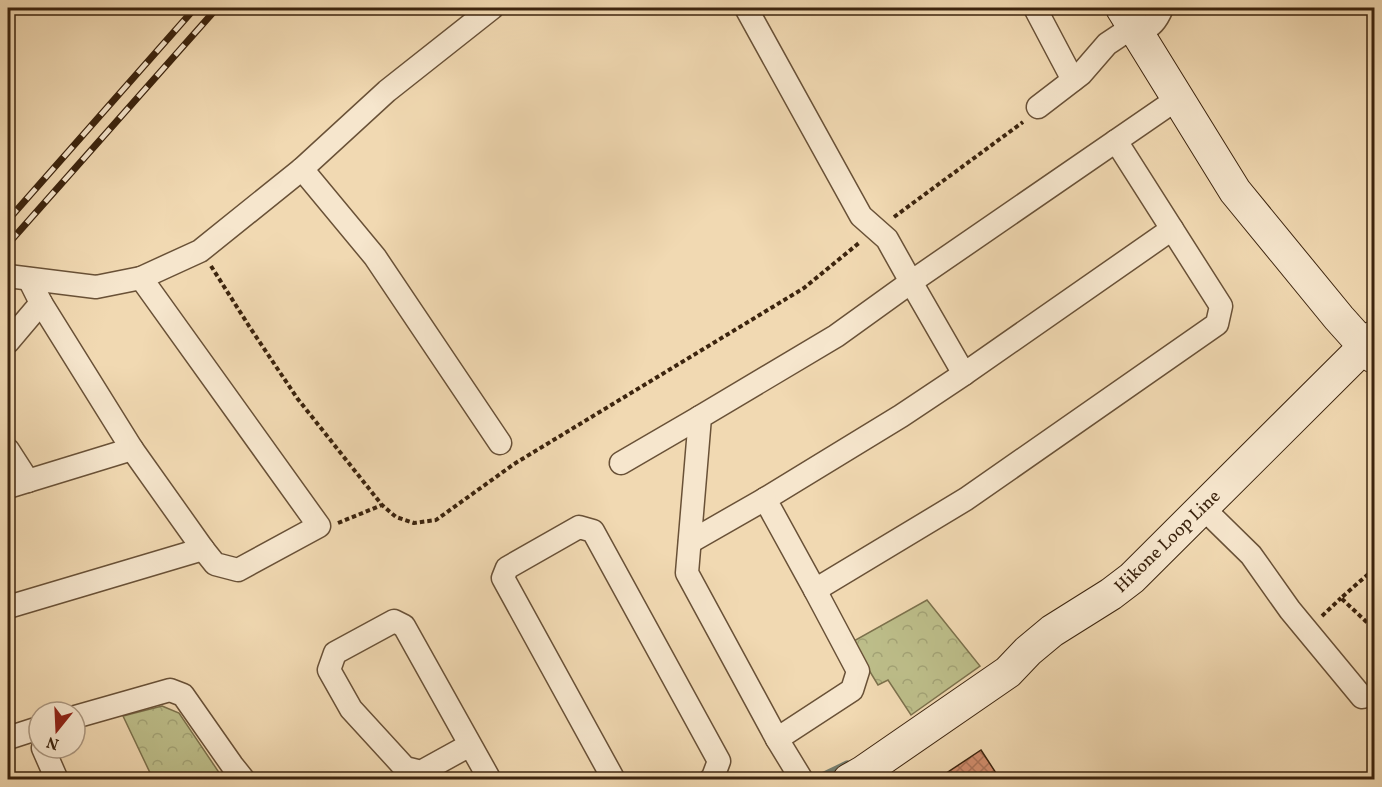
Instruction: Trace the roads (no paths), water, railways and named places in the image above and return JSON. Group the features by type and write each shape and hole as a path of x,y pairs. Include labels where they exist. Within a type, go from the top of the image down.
{"main road":[{"path":"1132,22 1235,191 1339,318 1371,347"},
{"name":"Hikone Loop Line","path":"861,777 1008,672 1052,631 1112,594 1132,578 1202,507 1371,347"}],"street":[{"path":"18,277 96,287 141,278 200,251 302,169 387,91 492,8"},
{"path":"746,8 861,216 887,239 964,374"},
{"path":"1035,8 1073,80"},
{"path":"1038,107 1081,74 1107,44 1132,22 1153,25 1162,8"},
{"path":"621,463 836,336 1177,99"},
{"path":"815,590 966,499 1217,324 1221,306 1116,141"},
{"path":"302,169 375,257 500,442"},
{"path":"690,542 901,416 1172,229"},
{"path":"18,277 41,303 132,449 203,549 215,564 238,570 319,525 141,278"},
{"path":"8,342 41,303"},
{"path":"700,417 687,573 777,739 802,780"},
{"path":"8,450 17,484 132,449"},
{"path":"765,499 858,671 852,690 777,739"},
{"path":"1202,507 1251,555 1290,610 1362,697"},
{"path":"614,780 503,578 507,568 579,527 593,531 719,761 710,780"},
{"path":"8,608 203,549"},
{"path":"470,745 421,772 405,768 351,709 329,670 335,652 394,621 404,626 490,780"},
{"path":"87,714 170,690 183,695 244,780"},
{"path":"8,738 27,737"},
{"path":"49,760 57,780"}],"waterway":[{"path":"818,778 847,764"}],"railway":[{"path":"8,220 195,8"},
{"path":"8,244 217,8"}]}
